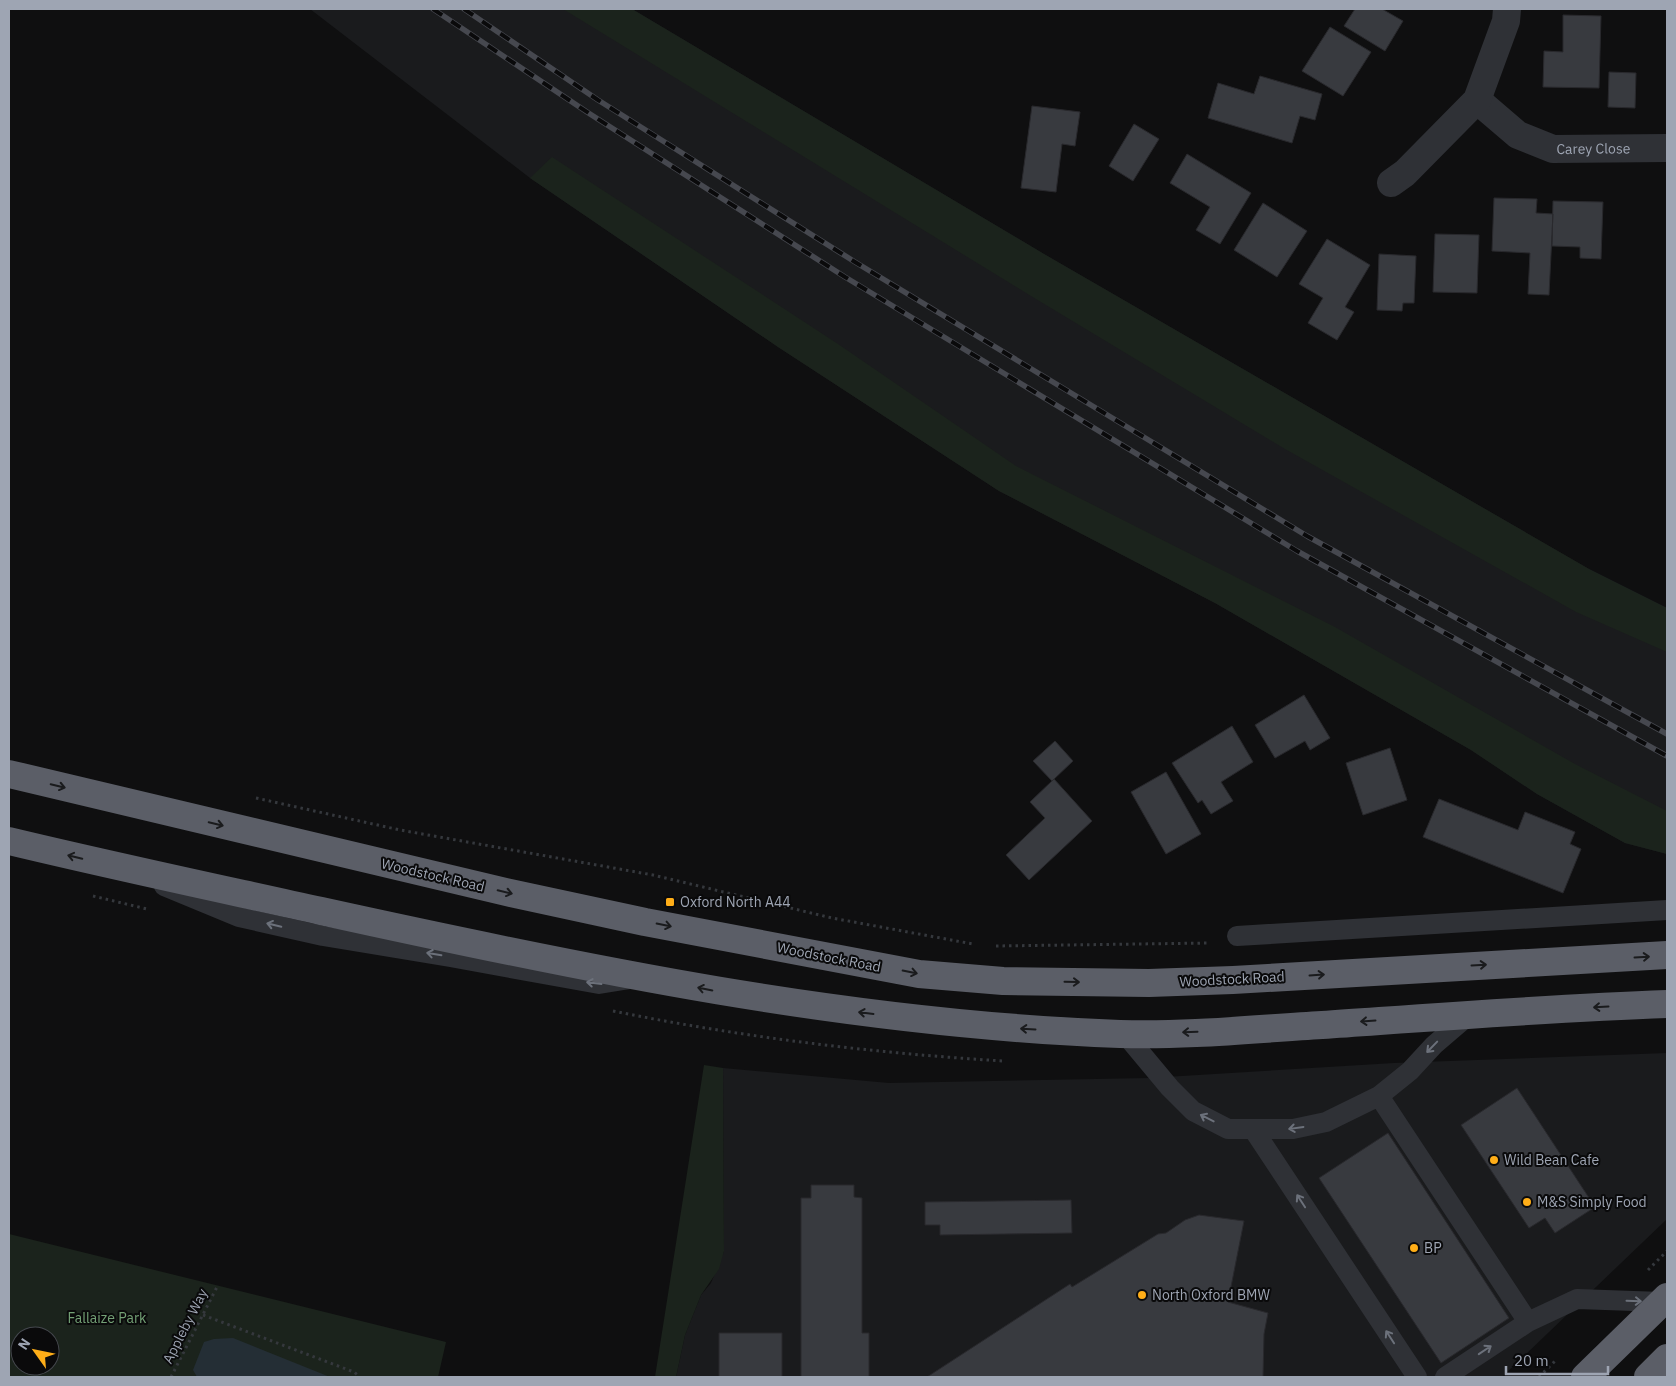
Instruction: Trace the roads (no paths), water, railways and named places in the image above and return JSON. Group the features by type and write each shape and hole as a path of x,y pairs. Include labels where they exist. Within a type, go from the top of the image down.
{"highway":[{"name":"Woodstock Road","path":"9,774 506,892 645,922 919,974 1004,981 1149,983 1243,980 1667,955"},
{"path":"9,841 122,869 492,949 746,997 871,1014 998,1027 1125,1034 1239,1030 1469,1014 1667,1004"},
{"path":"1585,1377 1665,1300"},
{"path":"1648,1377 1667,1358"}],"street":[{"path":"1391,183 1405,173 1477,100 1506,21 1507,9"},
{"name":"Carey Close","path":"1477,100 1518,135 1553,149 1667,148"}],"lane":[{"path":"1237,936 1667,910"},
{"path":"1125,1034 1192,1111 1228,1129 1292,1129 1326,1122 1379,1096 1410,1072 1434,1044 1469,1014"},
{"path":"1379,1096 1528,1322"},
{"path":"1254,1129 1417,1377"},
{"path":"1445,1377 1528,1322 1576,1299 1665,1300"}],"railway":[{"path":"433,9 590,114 845,277 1297,551 1667,756"},
{"path":"464,9 598,100 855,262 1307,536 1667,734"}],"place":[{"name":"Oxford North A44","path":"670,902"},
{"name":"Wild Bean Cafe","path":"1494,1160"},
{"name":"M&S Simply Food","path":"1527,1202"},
{"name":"BP","path":"1414,1248"},
{"name":"North Oxford BMW","path":"1142,1295"}],"park label":[{"name":"Fallaize Park","path":"107,1318"}]}
